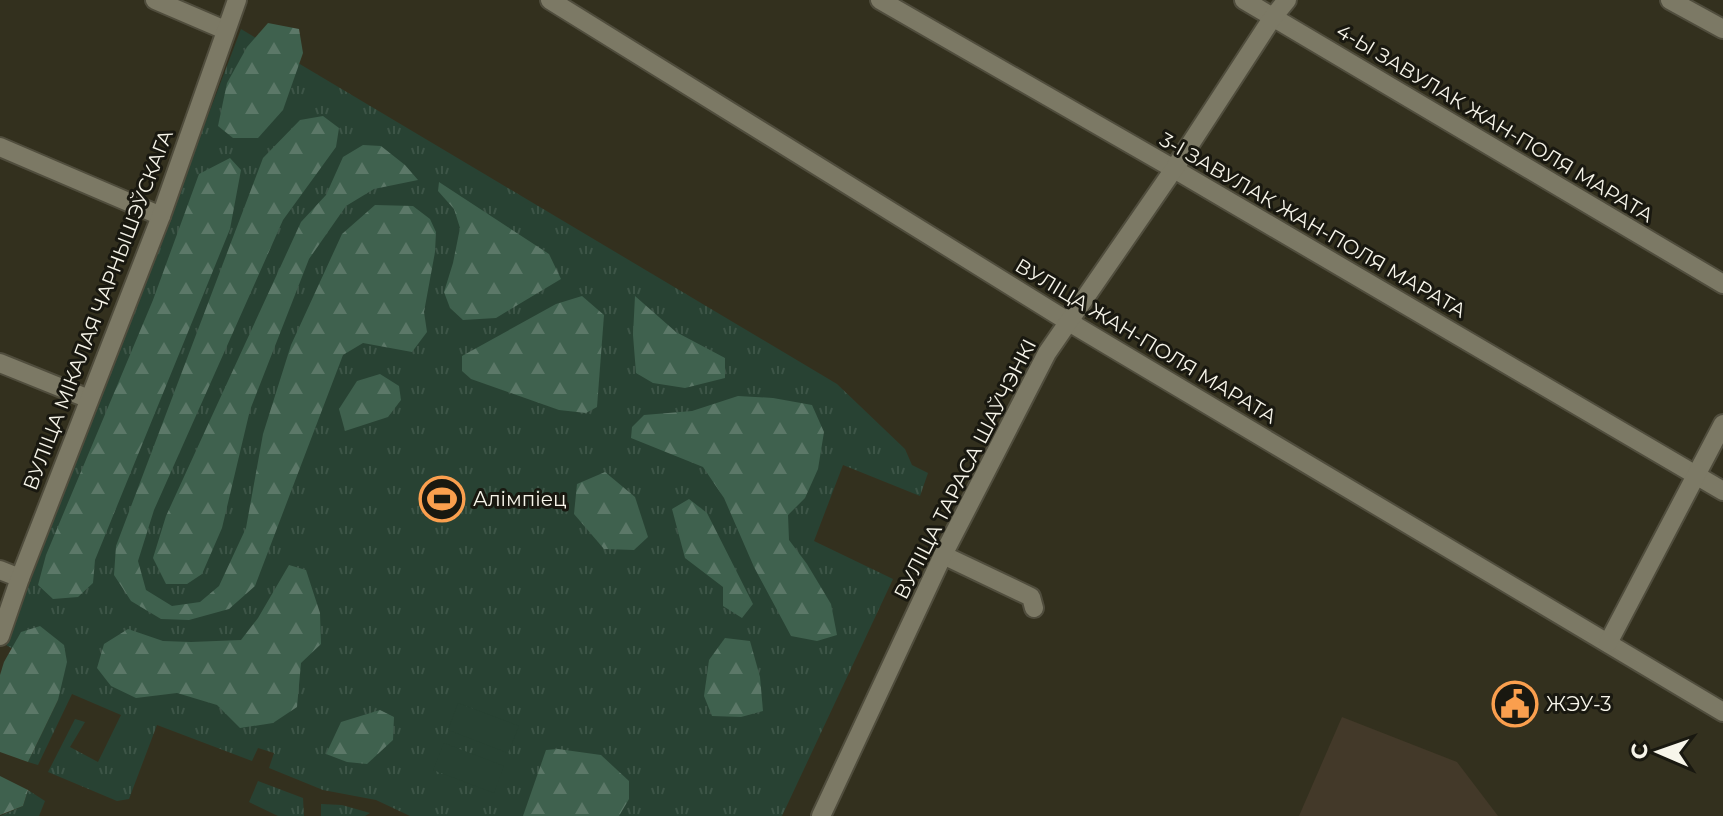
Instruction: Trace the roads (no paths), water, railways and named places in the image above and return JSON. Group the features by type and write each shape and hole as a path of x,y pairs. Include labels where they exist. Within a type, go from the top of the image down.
{"street":[{"path":"155,0 225,30"},
{"name":"ВУЛІЦА МІКАЛАЯ ЧАРНЫШЭЎСКАГА","path":"0,636 161,216 237,0"},
{"name":"ВУЛІЦА ЖАН-ПОЛЯ МАРАТА","path":"550,0 1069,322 1723,712"},
{"name":"3-І ЗАВУЛАК ЖАН-ПОЛЯ МАРАТА","path":"880,0 1723,491"},
{"name":"4-Ы ЗАВУЛАК ЖАН-ПОЛЯ МАРАТА","path":"1244,0 1723,284"},
{"name":"ВУЛІЦА ТАРАСА ШАЎЧЭНКІ","path":"821,816 943,555 1047,353 1287,0"},
{"path":"1670,0 1723,29"},
{"path":"0,147 161,216"},
{"path":"0,363 89,399"},
{"path":"1608,643 1723,424"},
{"path":"943,555 1031,597 1034,608"},
{"path":"0,570 20,578"}],"place":[{"name":"Алімпіец","path":"442,499"},
{"name":"ЖЭУ-3","path":"1515,704"}]}
